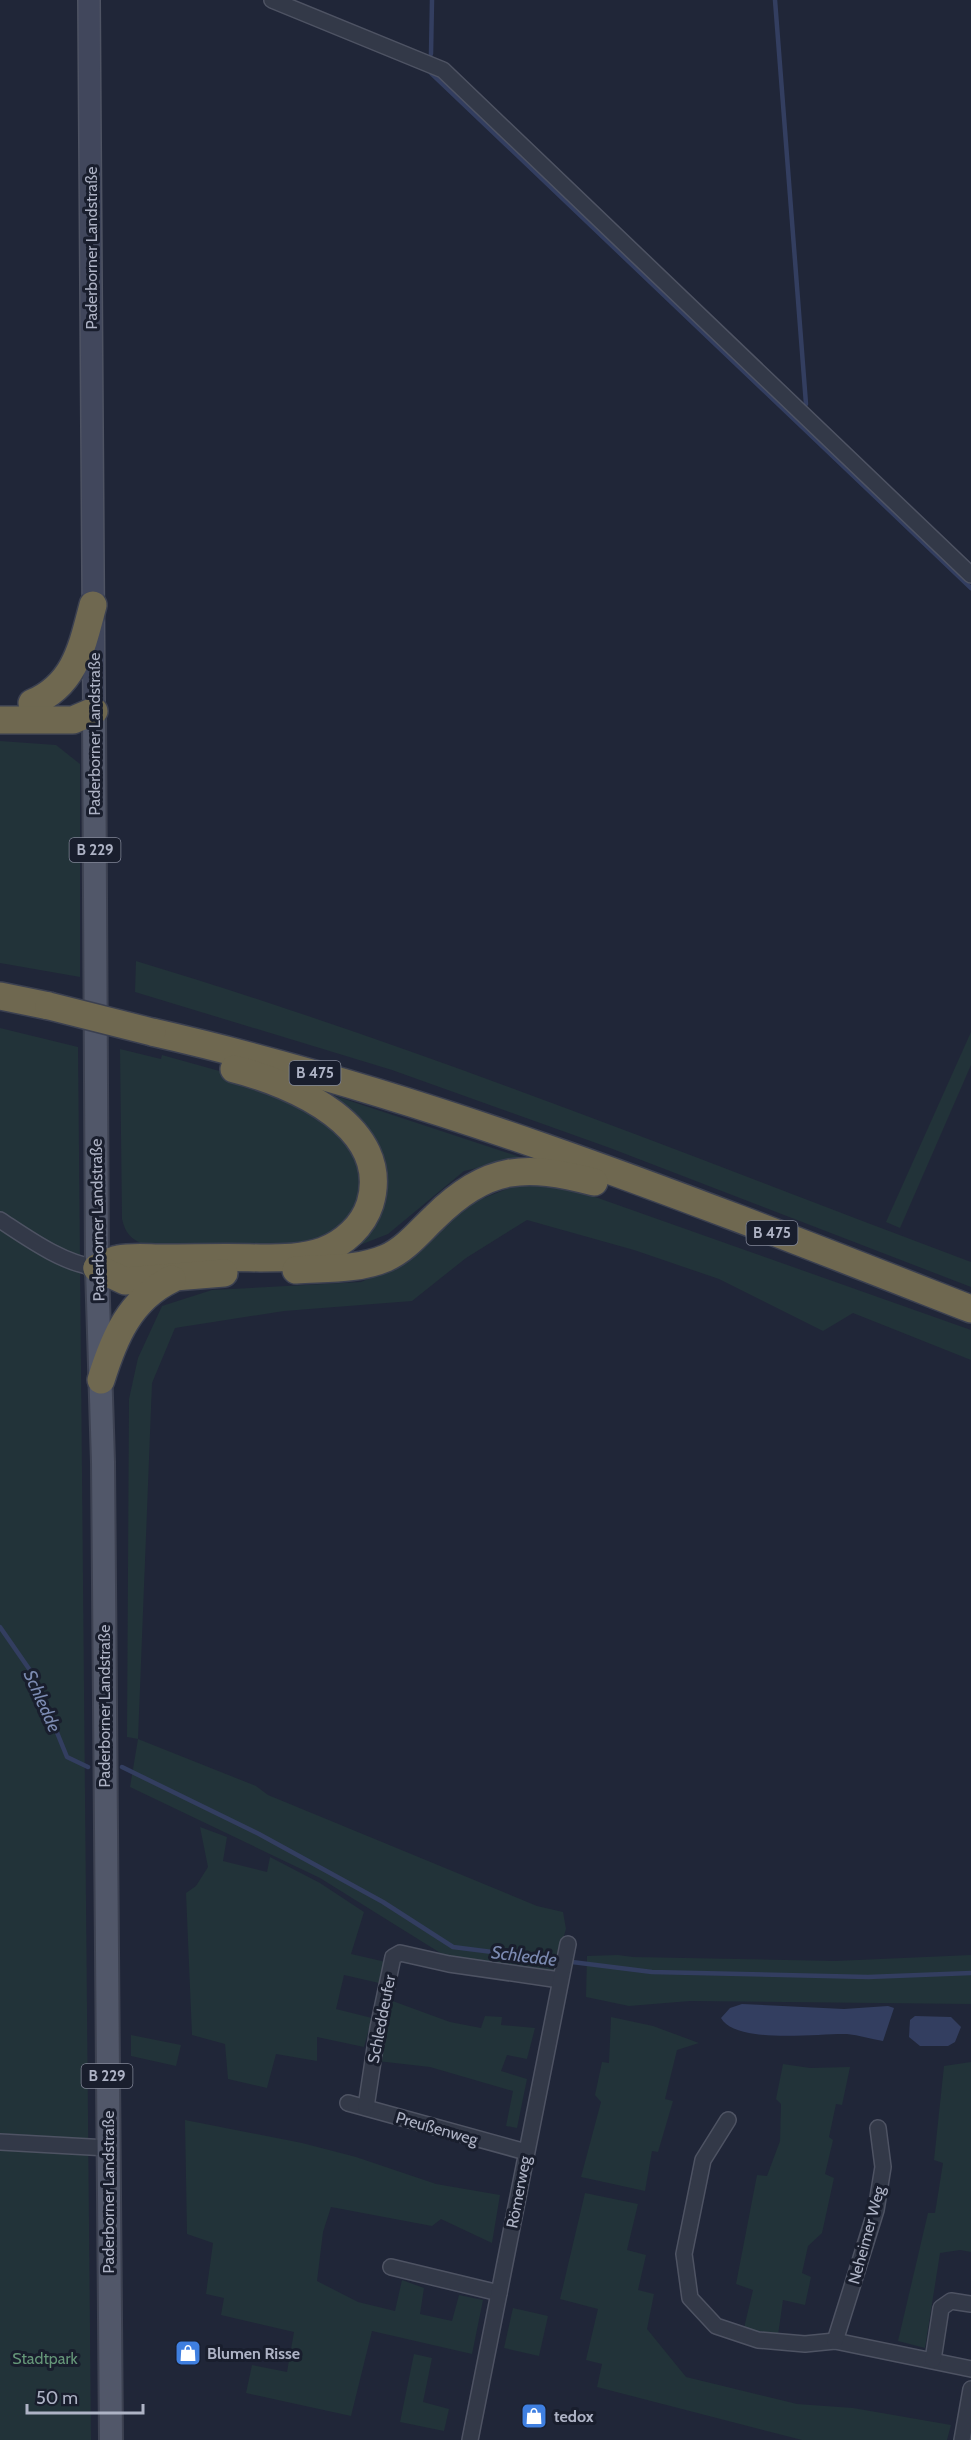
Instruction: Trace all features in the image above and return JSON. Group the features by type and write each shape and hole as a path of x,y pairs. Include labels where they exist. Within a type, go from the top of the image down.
{"highway":[{"path":"32,704 50,696 69,674 81,649 93,605"},
{"path":"0,704 67,703 94,711"},
{"path":"0,720 73,720 94,711"},
{"name":"B 475","path":"0,996 278,1063 414,1103 632,1180 971,1309"},
{"path":"97,1268 125,1258 274,1257 316,1254 348,1237 368,1210 374,1188 374,1170 364,1146 352,1130 333,1114 278,1084 202,1060 164,1034"},
{"path":"97,1268 125,1281 233,1272 350,1267 378,1261 403,1248 462,1192 501,1173 532,1169 603,1183 632,1180"},
{"path":"101,1380 114,1341 134,1308 151,1291 173,1278"}],"main road":[{"name":"Paderborner Landstraße","path":"89,0 97,1268 101,1380 111,2440"}],"street":[{"path":"272,0 443,70 971,574"},
{"path":"0,1220 83,1266 97,1268"},
{"name":"Römerweg","path":"470,2440 568,1944"},
{"name":"Schleddeufer","path":"366,2107 378,2028 393,1957 400,1953 449,1964 560,1980"},
{"name":"Preußenweg","path":"348,2103 526,2152"},
{"path":"728,2120 704,2160 684,2254 690,2298 716,2326 758,2340 805,2344 835,2341 971,2369"},
{"name":"Neheimer Weg","path":"835,2341 876,2210 882,2167 878,2128"},
{"path":"0,2142 108,2148"},
{"path":"392,2266 499,2293"},
{"path":"933,2360 940,2308 951,2301 971,2304"},
{"path":"962,2440 971,2389"}],"green space":[{"path":"0,741 56,745 80,764 80,977 0,963"},
{"path":"136,961 242,994 452,1066 971,1262 971,1287 610,1148 392,1070 135,992"},
{"name":"Stadtpark","path":"0,1028 78,1047 91,2440 0,2440"},
{"path":"971,1032 971,1065 900,1228 886,1222"},
{"path":"120,1049 161,1059 162,1055 241,1077 298,1103 350,1136 365,1198 340,1234 300,1248 148,1246 134,1239 125,1229 122,1219"},
{"path":"311,1088 523,1158 464,1171 388,1234 342,1252 376,1220 388,1184 381,1153"},
{"path":"517,1185 567,1187 971,1330 971,1360 853,1313 823,1331 719,1279 634,1250 527,1220 466,1258 412,1301 284,1311 175,1328 152,1383 138,1739 127,1737 129,1399 138,1358 162,1306 212,1290 361,1282 407,1261 471,1203"},
{"path":"138,1739 256,1786 268,1795 537,1906 563,1912 566,1929 553,1972 450,1959 320,1878 130,1787"},
{"path":"200,1827 227,1837 223,1861 267,1872 270,1857 320,1883 364,1912 351,1954 386,1962 379,1983 344,1975 336,2009 372,2018 364,2047 317,2037 317,2061 276,2054 267,2088 228,2079 225,2044 192,2035 186,1893 196,1886 208,1867"},
{"path":"971,1955 971,2004 690,2001 629,2006 586,1997 587,1956 835,1961"},
{"path":"387,1999 450,2022 481,2028 485,2016 502,2017 501,2025 535,2028 527,2059 507,2055 501,2071 527,2079 517,2128 506,2126 513,2091 430,2067 377,2061"},
{"path":"611,2017 653,2026 699,2043 677,2050 665,2099 673,2101 658,2152 652,2151 645,2191 581,2177 601,2102 595,2095 602,2062 609,2063"},
{"path":"131,2035 181,2045 176,2066 131,2056"},
{"path":"971,2062 971,2252 960,2250 940,2253 925,2348 898,2341 928,2213 935,2213 943,2163 934,2160 944,2066"},
{"path":"783,2064 810,2068 850,2067 842,2105 836,2104 829,2137 833,2140 825,2174 834,2178 822,2233 808,2246 802,2273 811,2277 805,2305 783,2300 778,2335 744,2328 753,2290 736,2284 757,2175 767,2176 780,2141 781,2104 776,2099"},
{"path":"185,2120 302,2143 356,2157 436,2184 500,2195 492,2243 441,2219 432,2226 331,2207 323,2232 317,2281 358,2302 395,2311 402,2280 424,2288 420,2314 452,2321 459,2295 483,2300 472,2354 372,2331 351,2416 246,2393 252,2365 287,2372 294,2332 221,2315 224,2298 206,2294 213,2243 187,2234"},
{"path":"585,2193 638,2204 627,2250 646,2255 638,2290 654,2294 647,2329 686,2377 797,2404 853,2408 951,2425 947,2440 802,2440 597,2387 602,2364 586,2360 598,2309 560,2299"},
{"path":"513,2308 548,2316 539,2356 504,2348"},
{"path":"414,2354 432,2358 423,2402 449,2409 444,2431 400,2422"}],"water":[{"path":"742,2004 844,2009 888,2006 894,2008 883,2041 847,2034 780,2036 743,2032 730,2026 721,2018 730,2008"},
{"path":"915,2016 951,2017 961,2027 955,2042 948,2046 920,2046 909,2037 910,2020"}],"waterway":[{"path":"431,54 432,0"},
{"path":"775,0 806,404"},
{"path":"431,73 971,588"},
{"name":"Schledde","path":"0,1627 34,1676 67,1757 88,1767"},
{"name":"Schledde","path":"122,1767 259,1834 383,1902 453,1947 652,1972 868,1977 971,1973"}],"place":[{"name":"Blumen Risse","path":"188,2353"},
{"name":"tedox","path":"534,2416"}]}
